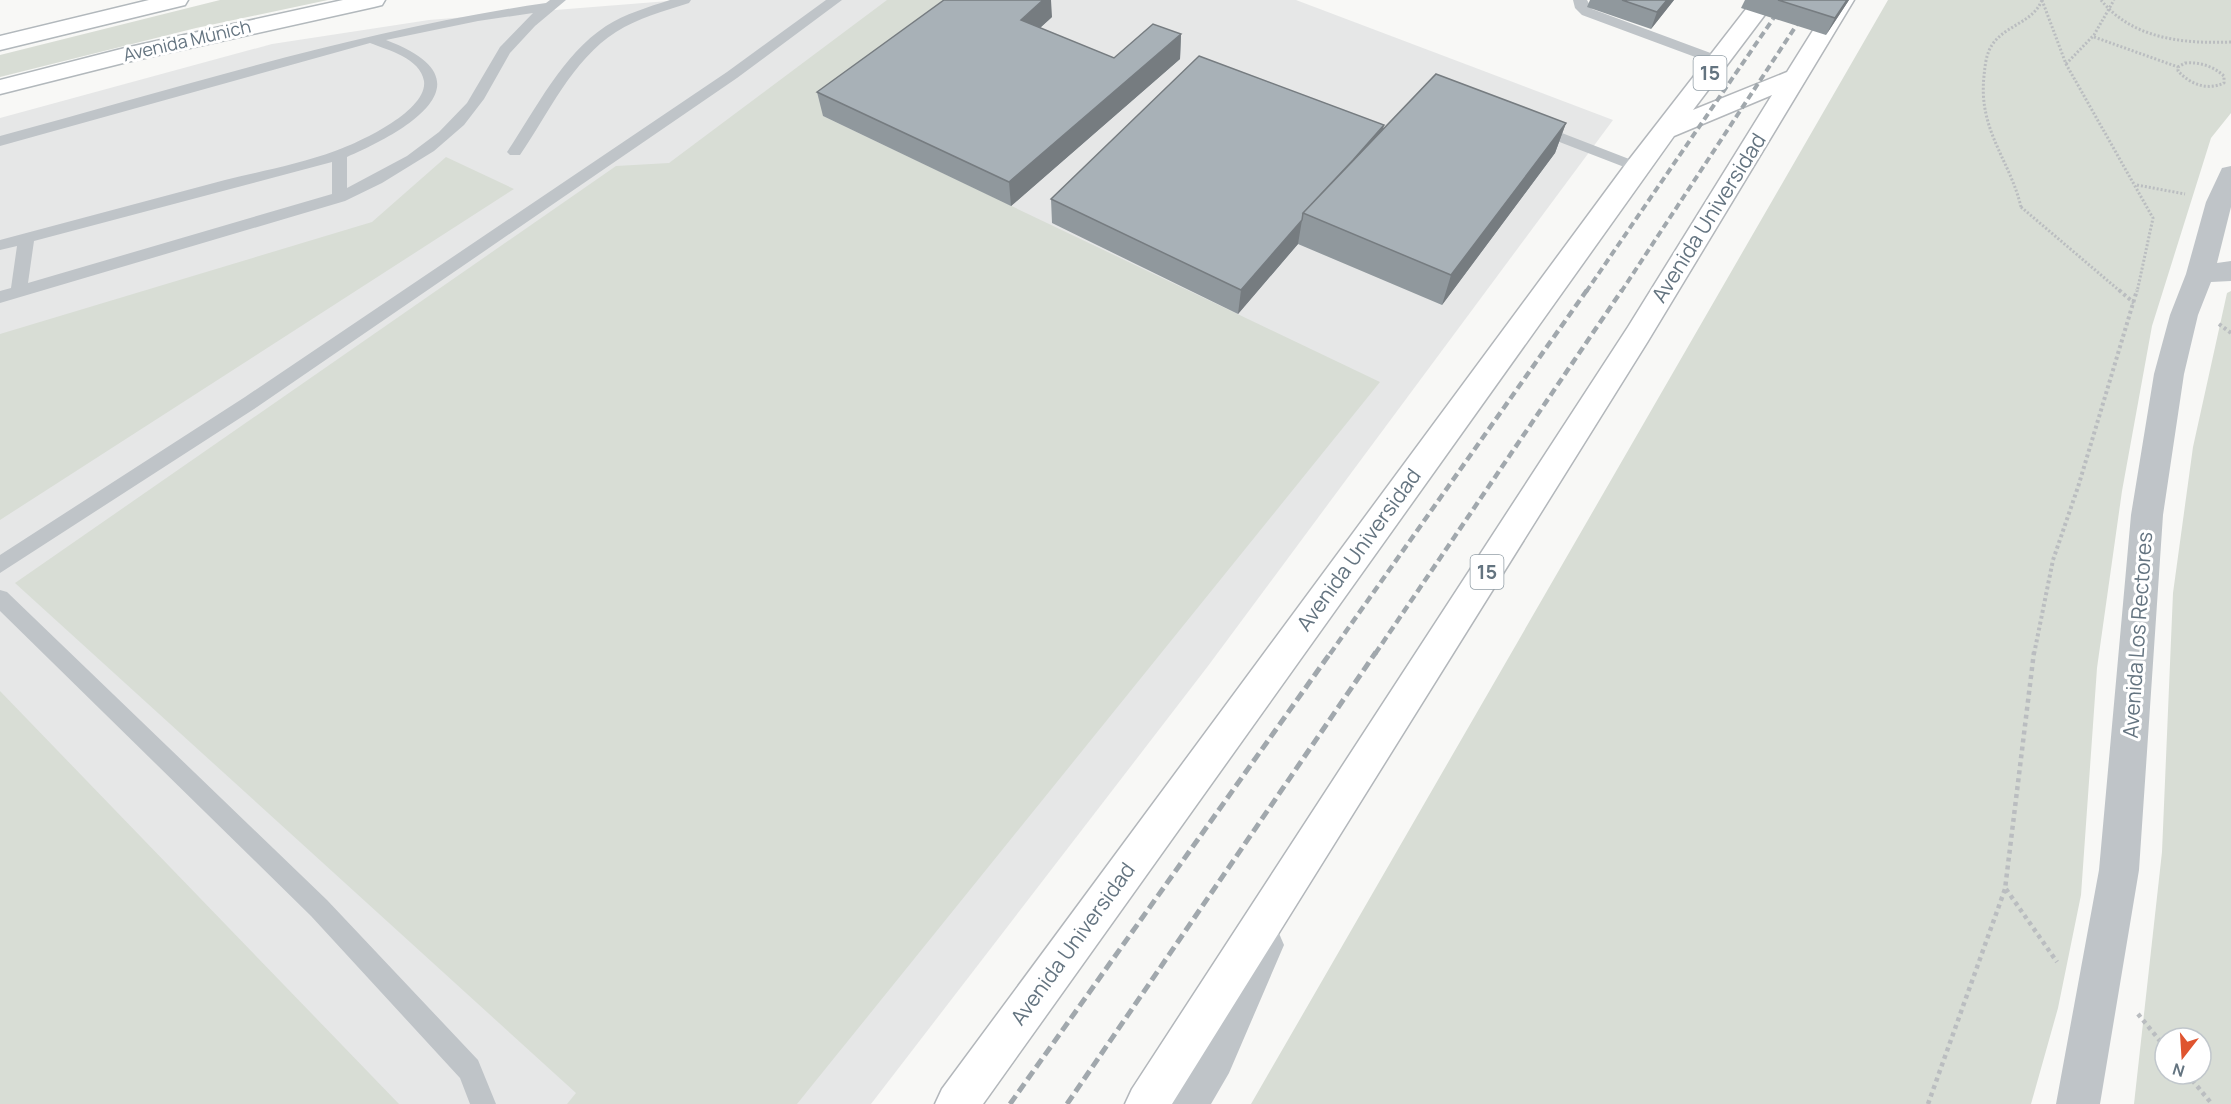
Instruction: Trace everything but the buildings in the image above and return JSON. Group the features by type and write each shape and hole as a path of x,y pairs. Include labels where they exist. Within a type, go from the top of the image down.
{"main road":[{"name":"Avenida Múnich","path":"0,43 177,0"},
{"name":"Avenida Múnich","path":"0,87 159,47 374,0"},
{"name":"Avenida Universidad","path":"957,1104 1637,167 1765,0"},
{"name":"Avenida Universidad","path":"1147,1104 1638,334 1843,0"},
{"path":"1665,131 1795,77"}],"street":[{"name":"Avenida Los Rectores","path":"2078,1104 2119,870 2147,515 2169,374 2184,315 2215,273 2213,209 2231,174"},
{"path":"1187,1104 1214,1058 1299,866"}],"lane":[{"path":"515,152 573,64 591,44 628,19 684,0"},
{"path":"0,564 251,402 722,82 835,0"},
{"path":"1580,0 1582,8 1587,12 1719,61"},
{"path":"0,141 371,39 554,4"},
{"path":"0,297 340,197 404,165 455,126 473,105 504,51 525,28 554,4"},
{"path":"0,245 339,155 374,140 422,106 430,93 430,78 424,67 411,58 371,39"},
{"path":"1522,122 1637,167"},
{"path":"339,155 340,197"},
{"path":"19,292 26,238"},
{"path":"0,598 319,908 470,1069 483,1104"}],"path":[{"path":"1928,1104 2005,889 2035,642 2053,560 2078,487 2134,303 2153,218 2136,184 2066,64 2042,0"},
{"path":"2042,0 2037,13 2020,22 1989,49 1984,75 1984,100 1988,124 1998,152 2013,179 2021,207 2134,303"},
{"path":"2101,0 2121,21 2137,29 2189,41 2231,42"},
{"path":"2066,64 2085,50 2114,0"},
{"path":"2094,37 2178,67 2185,79 2199,85 2221,86 2225,80"},
{"path":"2178,67 2185,63 2198,63 2213,68 2225,80 2231,81"},
{"path":"2136,184 2213,209"},
{"path":"2216,322 2231,333"},
{"path":"2005,889 2061,968"},
{"path":"2138,1014 2153,1032"},
{"path":"2197,1086 2212,1104"}],"shaded area":[{"path":"220,0 328,0 196,28 0,77 0,55"},
{"path":"681,0 1296,0 1613,120 1208,666 871,1104 0,1104 0,118 272,44 429,20"},
{"path":"887,0 980,0 823,116 1380,382 797,1104 567,1104 576,1093 15,583 616,166 669,163"},
{"path":"1888,0 2231,0 2231,113 2211,138 2152,326 2122,491 2097,668 2081,895 2058,1008 2031,1104 1251,1104"},
{"path":"446,157 514,189 0,520 0,334 372,222"},
{"path":"2231,291 2231,1104 2134,1104 2162,852 2173,593 2193,447 2227,293"},
{"path":"0,691 399,1104 0,1104"}],"railway":[{"path":"1586,292 1786,0"},
{"path":"1621,292 1813,0"},
{"path":"1330,654 1587,290"},
{"path":"1375,654 1622,290"},
{"path":"1010,1104 1331,652"},
{"path":"1067,1104 1376,652"}]}
